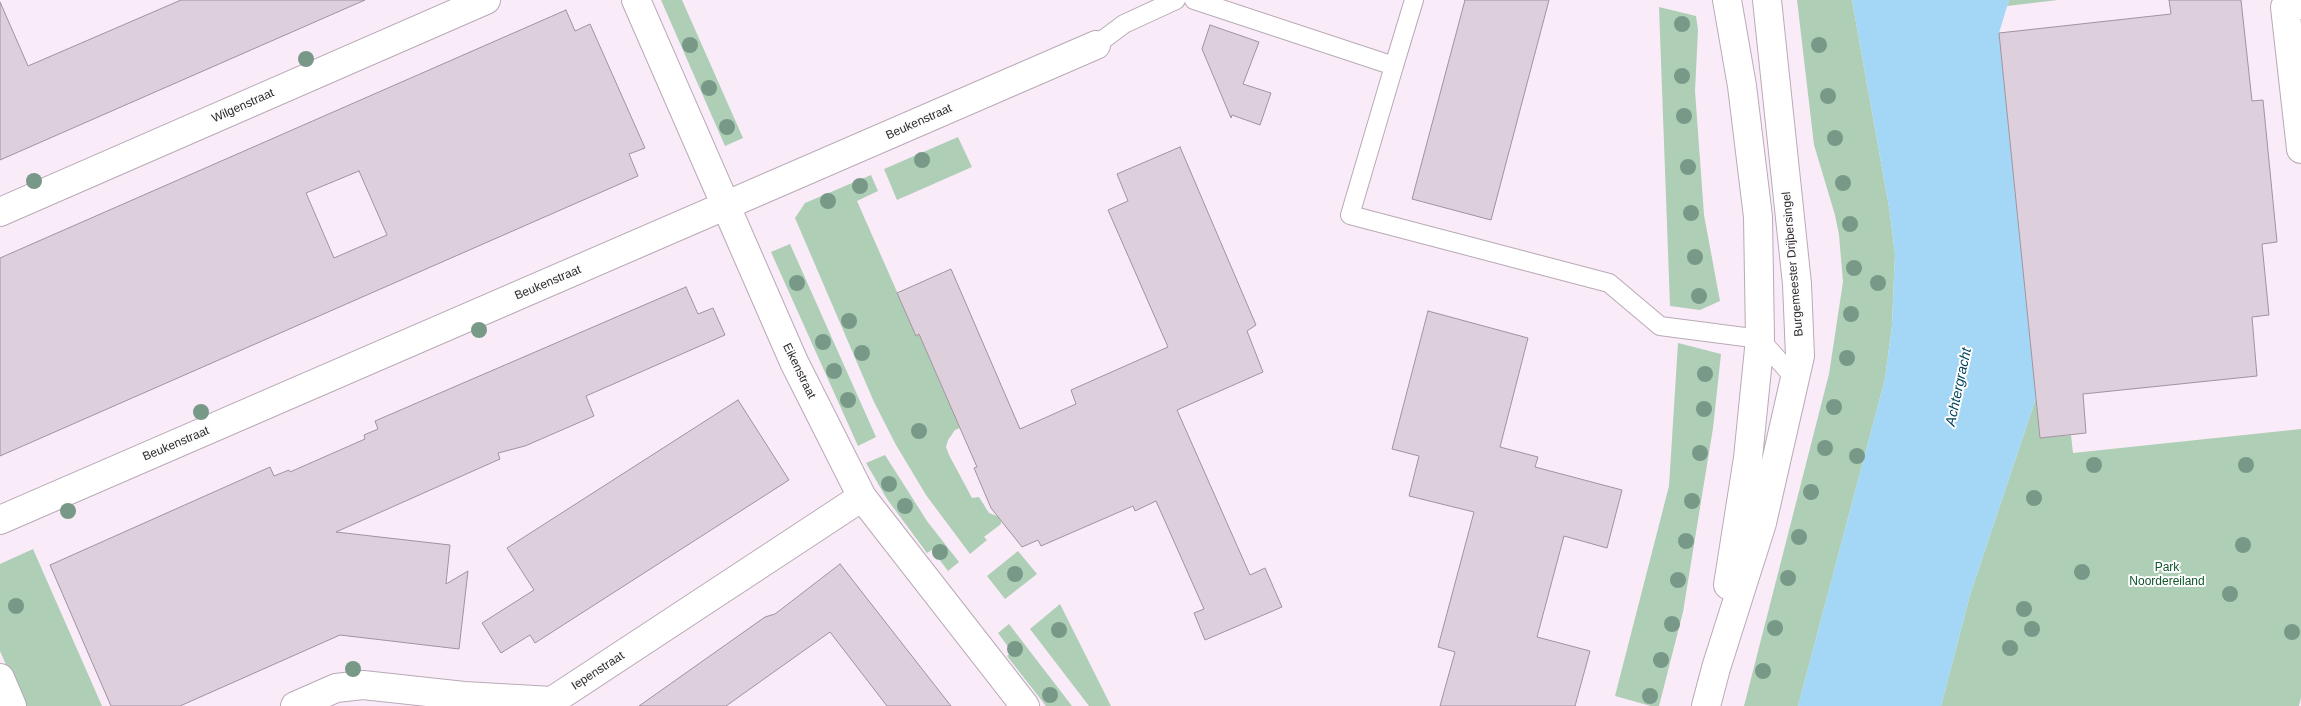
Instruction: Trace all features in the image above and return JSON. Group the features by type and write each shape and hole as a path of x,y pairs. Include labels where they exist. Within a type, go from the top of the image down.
{"street":[{"name":"Wilgenstraat","path":"0,212 486,0"},
{"name":"Eikenstraat","path":"636,0 794,362 862,497 1025,706"},
{"name":"Burgemeester Drijbersingel","path":"1716,668 1748,458 1760,339 1758,217 1742,86 1728,0"},
{"name":"Burgemeester Drijbersingel","path":"1706,706 1716,668 1762,523 1800,356 1798,293 1767,0"},
{"path":"2301,5 2285,7 2301,149"},
{"name":"Beukenstraat","path":"0,520 1096,45"},
{"name":"Iepenstraat","path":"294,706 336,688 363,685 552,704 862,497"},
{"path":"0,678 12,706"}],"lane":[{"path":"1096,45 1124,24 1176,0"},
{"path":"1194,0 1394,66"},
{"path":"1414,0 1350,215 1609,283 1660,326 1760,339 1796,380"}],"green space":[{"path":"661,0 682,0 743,138 725,146"},
{"path":"1797,0 1852,0 1889,207 1895,254 1892,325 1885,379 1798,706 1744,706 1829,374 1843,282 1839,235 1835,215 1814,145"},
{"path":"2009,0 2058,0 2007,6"},
{"path":"1659,7 1696,16 1698,30 1695,91 1704,215 1720,301 1700,310 1670,306"},
{"path":"958,137 972,167 897,200 884,169"},
{"path":"871,175 878,191 857,201 916,335 919,334 960,428 955,430 948,440 946,447 949,455 972,498 979,497 989,513 997,516 1001,521 1001,524 984,537 987,540 970,554 926,495 896,445 874,402 795,218 805,203"},
{"path":"790,244 876,437 858,446 771,252"},
{"path":"1678,343 1721,354 1713,428 1683,612 1659,706 1651,706 1615,696 1669,486"},
{"name":"Park Noordereiland","path":"2036,398 2040,438 2071,435 2073,453 2301,429 2301,697 2299,706 1941,706 1970,595"},
{"path":"885,455 927,521 959,562 948,571 932,550 927,553 887,499 866,463"},
{"path":"33,549 102,706 24,706 0,651 0,564"},
{"path":"1018,551 1037,574 1005,599 987,576"},
{"path":"1060,604 1111,706 1089,706 1030,629"},
{"path":"1009,624 1072,706 1046,706 1007,656 1012,652 998,633"}],"water":[{"name":"Achtergracht","path":"1852,0 2009,0 1999,33 2036,398 1970,595 1941,706 1798,706 1885,379 1892,325 1895,254 1889,207"}],"building":[{"path":"181,0 365,0 0,160 0,2 28,66"},
{"path":"1465,0 1549,0 1491,220 1412,199"},
{"path":"2169,0 2241,0 2252,101 2263,100 2277,242 2262,244 2269,315 2252,317 2257,376 2083,394 2086,433 2040,438 1999,33 2171,14"},
{"path":"566,10 575,31 590,24 645,148 629,154 638,176 0,456 0,258","holes":["359,171 387,235 334,258 306,193"]},
{"path":"1210,25 1259,42 1243,84 1271,93 1260,125 1232,115 1231,118 1202,49"},
{"path":"1180,147 1256,325 1247,331 1263,372 1177,410 1250,575 1265,568 1282,607 1205,640 1194,613 1204,609 1156,501 1135,511 1133,506 1041,546 1038,540 1022,547 991,508 974,468 977,467 919,334 916,336 897,293 951,269 1020,429 1076,404 1071,390 1168,347 1108,210 1128,201 1117,174"},
{"path":"686,287 698,314 713,308 725,335 586,396 594,416 525,446 498,453 500,459 336,532 450,545 446,584 468,571 459,649 340,635 180,706 111,706 50,565 270,467 274,476 289,470 290,472 365,439 364,435 378,429 375,421"},
{"path":"1428,311 1528,338 1500,447 1538,457 1535,467 1622,490 1607,548 1564,536 1537,637 1590,651 1575,706 1440,706 1455,652 1438,647 1474,512 1409,496 1419,456 1392,449"},
{"path":"738,400 789,480 535,643 530,635 501,653 482,623 534,590 507,548"},
{"path":"840,564 951,706 887,706 830,632 726,706 639,706 765,617 775,614"}]}
